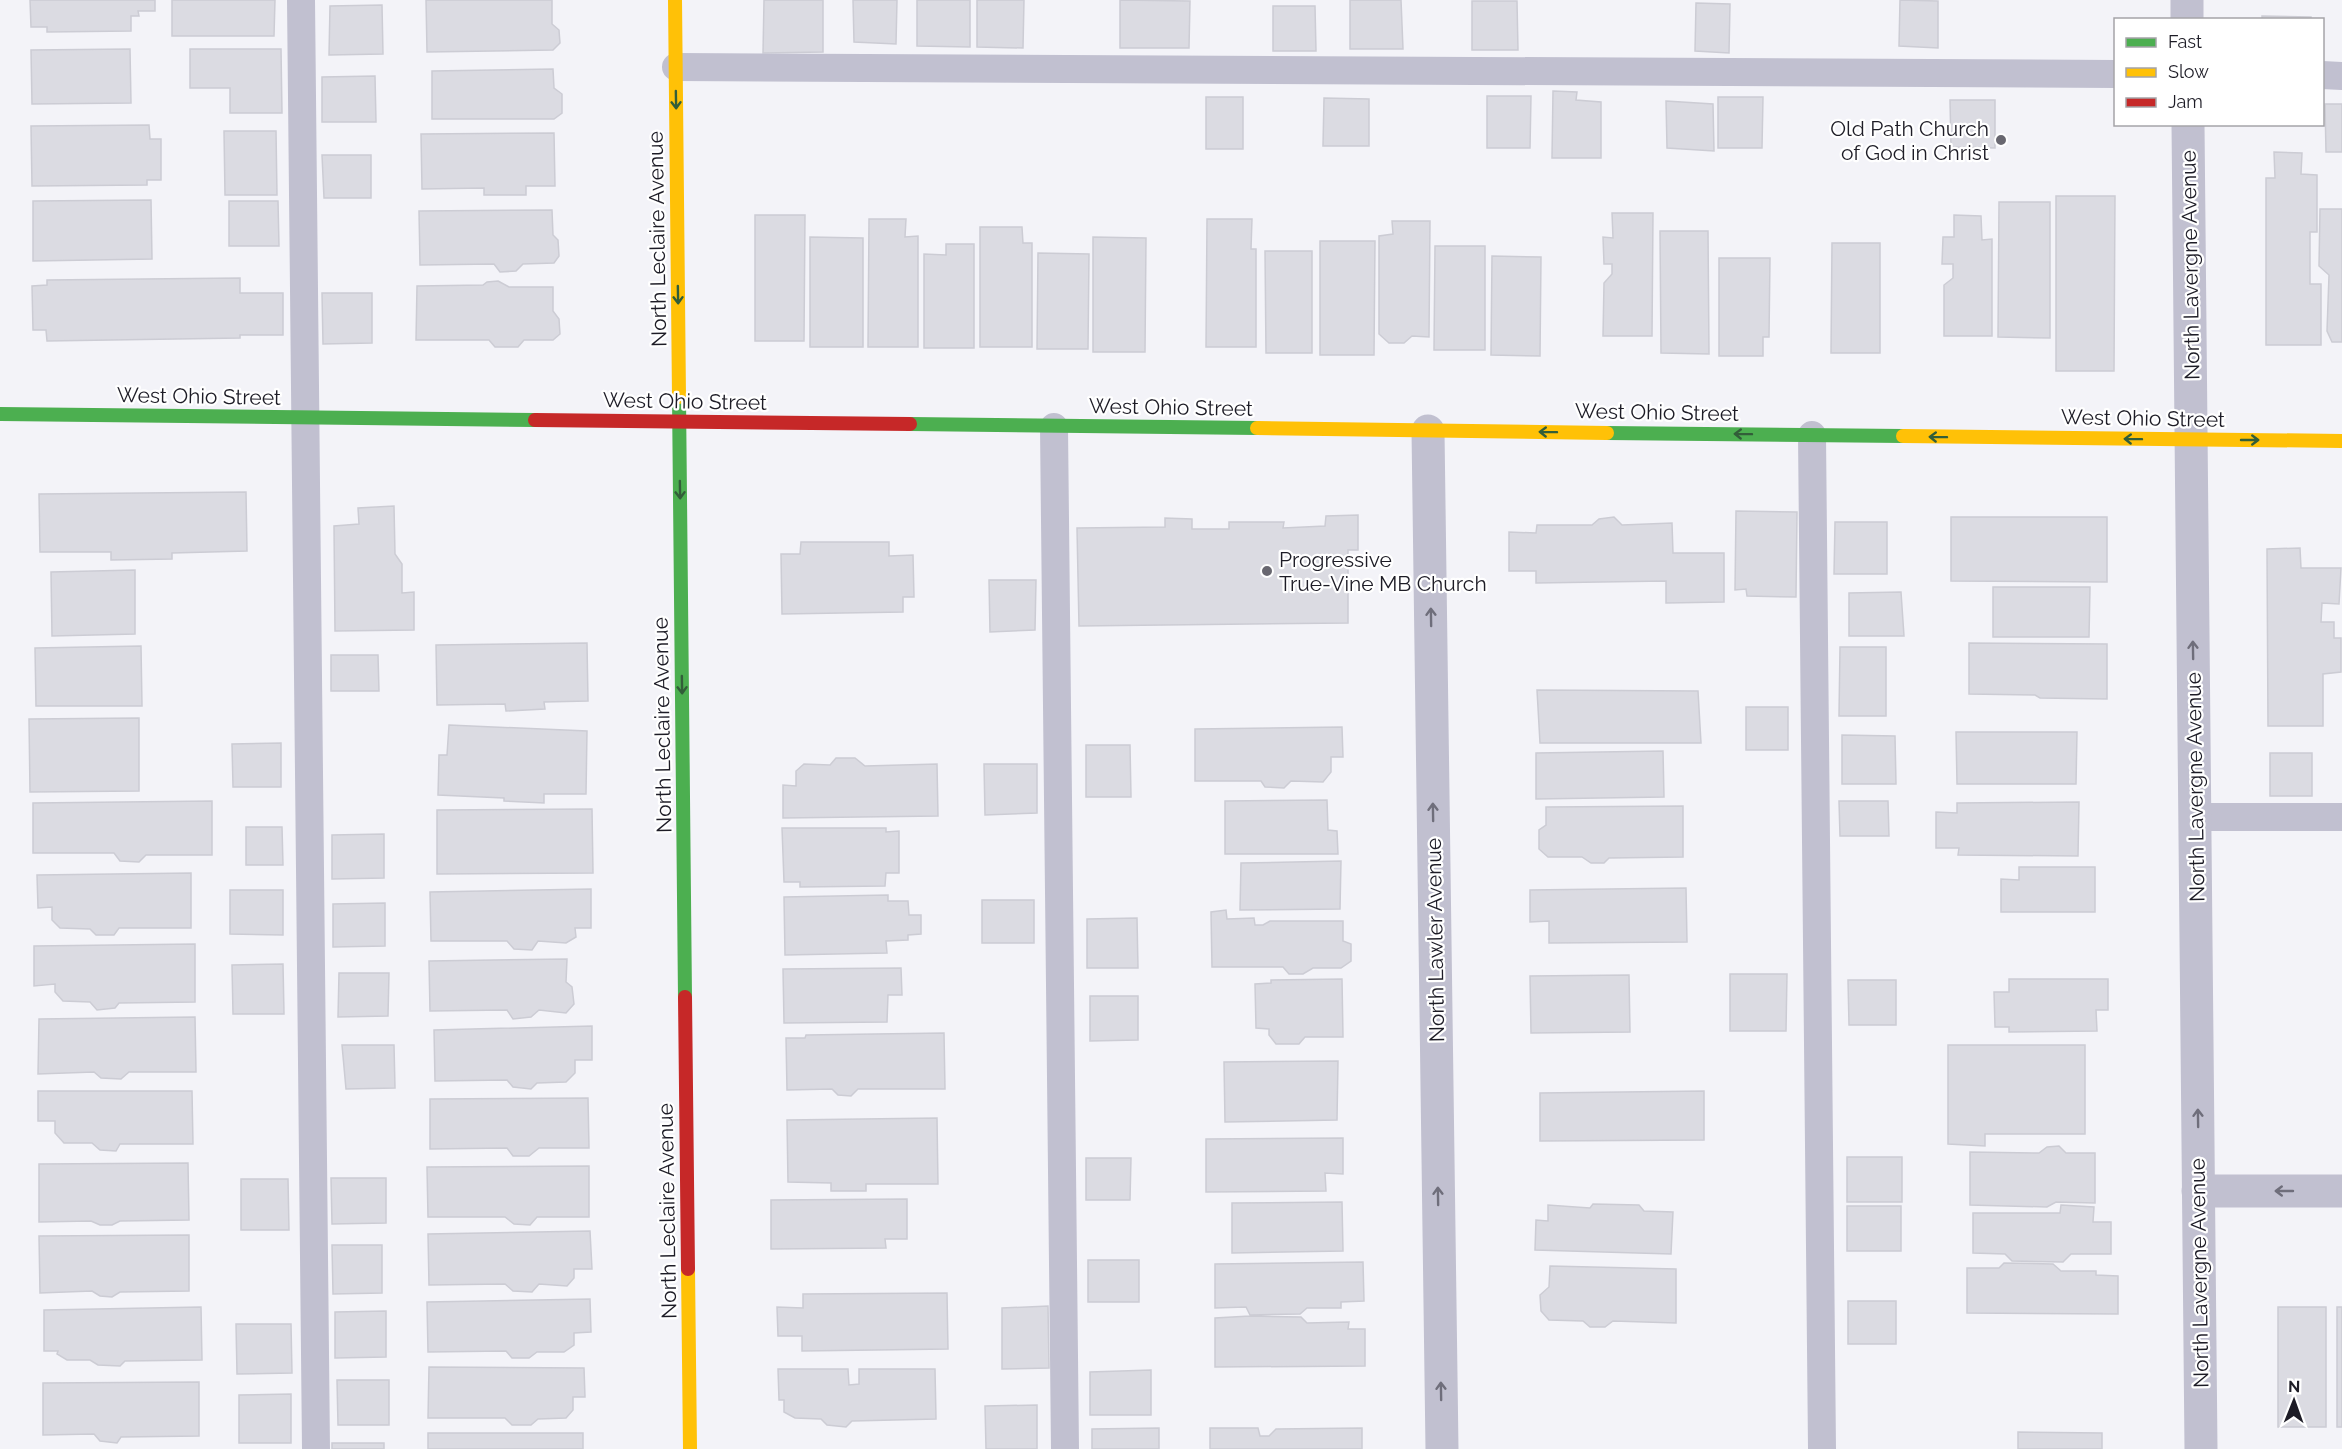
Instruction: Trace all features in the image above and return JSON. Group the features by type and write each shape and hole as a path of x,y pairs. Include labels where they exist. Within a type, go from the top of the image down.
{"street":[{"name":"North Leclaire Avenue","path":"675,0 690,1449"},
{"path":"2187,0 2187,18"},
{"name":"North Lavergne Avenue","path":"2188,126 2201,1449"},
{"name":"West Ohio Street","path":"0,414 2342,441"},
{"name":"North Lawler Avenue","path":"1428,431 1442,1449"},
{"path":"2198,1191 2342,1191"}],"lane":[{"path":"301,0 316,1449"},
{"path":"676,67 2114,74"},
{"path":"2324,75 2342,75"},
{"path":"1054,427 1065,1449"},
{"path":"1812,435 1822,1449"},
{"path":"2195,817 2342,817"}],"building":[{"path":"30,0 155,0 155,11 138,11 139,16 131,16 131,31 47,32 47,27 31,27"},
{"path":"172,0 275,0 274,36 172,36"},
{"path":"426,0 552,0 552,24 559,30 560,43 553,50 427,52"},
{"path":"764,0 823,0 823,52 763,53"},
{"path":"853,0 897,0 896,44 854,42"},
{"path":"917,0 970,0 970,47 917,46"},
{"path":"977,0 1024,0 1023,48 977,47"},
{"path":"1120,0 1190,1 1189,48 1120,48"},
{"path":"1350,0 1401,0 1403,49 1350,49"},
{"path":"1900,0 1938,1 1938,48 1899,46"},
{"path":"1472,1 1517,1 1518,50 1472,50"},
{"path":"1696,3 1730,4 1729,53 1695,51"},
{"path":"382,5 383,54 329,55 330,6"},
{"path":"1273,6 1315,6 1316,51 1273,51"},
{"path":"2262,16 2311,17 2311,18 2262,18"},
{"path":"130,49 131,103 32,104 31,50"},
{"path":"190,49 281,49 282,113 230,113 230,88 190,88"},
{"path":"553,69 554,88 562,94 562,113 554,119 432,119 432,71"},
{"path":"375,76 376,122 322,122 322,77"},
{"path":"1553,91 1577,92 1576,100 1601,102 1601,158 1552,158"},
{"path":"1487,96 1531,96 1530,148 1487,148"},
{"path":"1206,97 1243,97 1243,149 1206,149"},
{"path":"1718,97 1763,97 1762,148 1718,148"},
{"path":"1324,98 1369,99 1369,146 1323,146"},
{"path":"1950,100 1995,100 1995,148 1951,147"},
{"path":"1666,101 1713,104 1714,151 1667,148"},
{"path":"2325,104 2342,104 2342,152 2326,152"},
{"path":"149,125 150,139 161,139 161,180 147,180 147,185 32,186 31,126"},
{"path":"224,131 276,131 277,195 225,195"},
{"path":"554,133 555,186 526,186 526,195 484,195 484,188 422,189 421,134"},
{"path":"2274,152 2302,153 2301,174 2317,175 2317,232 2310,232 2310,284 2321,284 2321,345 2266,345 2266,178 2275,178"},
{"path":"322,155 371,155 371,198 324,198"},
{"path":"2056,196 2115,196 2114,371 2056,371"},
{"path":"151,200 152,259 33,261 33,201"},
{"path":"229,201 278,201 279,246 229,246"},
{"path":"1999,202 2050,202 2050,338 1998,337"},
{"path":"2320,209 2342,209 2342,342 2332,342 2327,331 2329,275 2319,266"},
{"path":"552,210 553,235 558,240 559,256 554,263 523,264 516,271 500,272 494,264 420,265 419,211"},
{"path":"1612,213 1653,213 1652,336 1603,336 1604,283 1612,274 1612,264 1604,264 1603,237 1613,238"},
{"path":"755,215 805,215 804,341 755,341"},
{"path":"1954,215 1981,216 1982,240 1992,239 1992,336 1944,336 1944,285 1953,278 1953,264 1942,264 1943,237 1954,237"},
{"path":"869,219 906,219 905,237 918,236 918,347 868,347"},
{"path":"1207,219 1252,219 1251,249 1256,249 1256,347 1206,347"},
{"path":"1392,221 1430,221 1429,337 1412,336 1404,343 1389,343 1379,334 1379,236 1393,234"},
{"path":"980,227 1022,227 1023,243 1032,243 1032,347 980,347"},
{"path":"1660,231 1708,231 1709,354 1661,353"},
{"path":"810,237 863,238 863,347 810,347"},
{"path":"1093,237 1146,238 1145,352 1093,352"},
{"path":"1320,241 1375,241 1374,355 1320,355"},
{"path":"1832,243 1880,243 1880,353 1831,353"},
{"path":"946,244 974,244 974,348 924,348 924,254 946,255"},
{"path":"1435,246 1485,246 1485,350 1434,350"},
{"path":"1265,251 1312,251 1312,353 1266,353"},
{"path":"1038,253 1089,254 1088,349 1037,349"},
{"path":"1492,256 1541,257 1540,356 1491,355"},
{"path":"1719,258 1770,258 1769,337 1763,337 1763,356 1719,356"},
{"path":"240,278 240,293 283,293 283,335 240,335 240,338 47,341 46,330 33,330 32,286 47,285 47,280"},
{"path":"498,281 509,287 553,287 553,311 559,319 560,334 553,340 524,340 518,347 495,347 489,340 416,340 417,286 483,285 487,282"},
{"path":"322,293 372,293 372,343 323,344"},
{"path":"246,492 247,551 172,553 172,559 111,560 111,552 40,552 39,494"},
{"path":"394,506 395,554 402,564 402,593 414,592 414,630 335,631 334,526 359,524 358,508"},
{"path":"1736,511 1797,512 1796,597 1747,596 1746,589 1735,590"},
{"path":"1358,515 1358,550 1348,550 1348,623 1079,626 1077,528 1165,527 1165,518 1192,519 1192,529 1229,529 1229,522 1284,522 1283,528 1325,526 1326,516"},
{"path":"1614,517 1622,525 1672,523 1673,553 1724,553 1724,602 1666,603 1666,581 1536,583 1536,571 1509,571 1509,532 1536,533 1537,525 1592,525 1599,519"},
{"path":"1951,517 2107,517 2107,582 1951,581"},
{"path":"1835,522 1887,522 1887,574 1834,574"},
{"path":"801,542 889,542 889,556 913,555 914,597 903,597 903,612 782,614 781,554 800,554"},
{"path":"2300,548 2301,568 2341,568 2339,604 2322,603 2321,622 2334,622 2334,638 2341,638 2341,672 2323,674 2323,726 2268,726 2267,549"},
{"path":"135,570 135,634 52,636 51,572"},
{"path":"989,580 1036,580 1035,630 990,632"},
{"path":"1993,587 2090,587 2089,637 1993,637"},
{"path":"1901,592 1904,636 1849,636 1849,593"},
{"path":"587,643 588,701 544,702 545,709 506,711 505,704 437,705 436,645"},
{"path":"1969,643 2107,644 2107,699 1969,694"},
{"path":"141,646 142,706 36,706 35,648"},
{"path":"1840,647 1886,647 1886,716 1839,716"},
{"path":"331,655 378,655 379,691 331,691"},
{"path":"1537,690 1698,691 1701,743 1540,743"},
{"path":"1746,707 1788,707 1788,750 1746,750"},
{"path":"139,718 139,791 30,792 29,719"},
{"path":"449,725 587,731 586,794 544,794 544,803 504,801 504,798 438,795 439,755 447,755"},
{"path":"1342,727 1343,757 1331,757 1331,772 1323,782 1291,781 1284,788 1265,787 1261,781 1195,781 1195,729"},
{"path":"1956,732 2077,732 2076,784 1957,784"},
{"path":"1842,735 1895,736 1896,784 1842,784"},
{"path":"281,743 281,787 233,787 232,744"},
{"path":"1086,745 1130,745 1131,797 1086,797"},
{"path":"1663,751 1664,797 1536,799 1536,753"},
{"path":"2270,753 2312,753 2312,796 2270,796"},
{"path":"836,758 855,758 865,766 937,764 938,816 783,818 783,785 796,786 796,771 804,764 830,765"},
{"path":"984,764 1037,764 1037,813 985,815"},
{"path":"1327,800 1328,830 1337,831 1338,854 1225,854 1225,801"},
{"path":"212,801 212,855 146,855 139,862 120,861 114,853 33,853 33,803"},
{"path":"1839,801 1888,801 1889,836 1840,836"},
{"path":"2079,802 2078,856 1958,855 1959,848 1936,848 1936,812 1957,813 1957,803"},
{"path":"1683,806 1683,857 1609,858 1604,863 1591,863 1582,857 1548,857 1539,849 1539,830 1546,825 1546,807"},
{"path":"592,809 593,873 437,874 437,810"},
{"path":"246,827 282,827 283,865 246,865"},
{"path":"782,828 886,828 886,832 899,831 899,873 886,873 885,886 800,887 800,882 784,882"},
{"path":"384,834 384,878 332,879 332,835"},
{"path":"1341,861 1340,909 1240,910 1241,863"},
{"path":"2019,867 2095,867 2095,912 2001,912 2001,879 2019,880"},
{"path":"191,873 191,928 119,928 114,935 96,935 90,929 60,928 52,920 52,907 38,908 37,875"},
{"path":"1686,888 1687,942 1549,943 1549,921 1530,922 1530,890"},
{"path":"591,889 591,928 575,928 576,937 566,943 538,941 532,950 514,949 507,941 431,941 430,892"},
{"path":"230,890 283,890 283,935 230,934"},
{"path":"888,895 888,901 908,901 909,915 921,915 921,934 908,935 908,940 886,941 887,953 785,955 784,897"},
{"path":"982,900 1034,900 1034,943 982,943"},
{"path":"385,903 385,946 333,947 333,904"},
{"path":"1226,910 1227,919 1254,918 1255,925 1263,925 1270,921 1343,921 1343,941 1351,944 1351,961 1341,968 1313,968 1303,974 1289,974 1283,967 1212,967 1211,912"},
{"path":"1137,918 1138,968 1087,968 1087,919"},
{"path":"195,944 195,1002 119,1003 115,1008 97,1010 90,1002 63,1001 55,992 55,984 34,986 34,946"},
{"path":"567,959 566,982 572,987 574,1004 566,1013 539,1010 531,1017 513,1019 507,1010 430,1011 429,961"},
{"path":"283,964 284,1014 233,1014 232,965"},
{"path":"901,968 902,995 888,995 887,1022 784,1023 783,969"},
{"path":"339,973 389,973 388,1016 338,1017"},
{"path":"1730,974 1787,974 1786,1031 1730,1031"},
{"path":"1629,975 1630,1032 1531,1033 1530,976"},
{"path":"1342,979 1343,1037 1305,1037 1299,1044 1276,1044 1269,1035 1269,1029 1256,1028 1255,984 1271,983 1271,980"},
{"path":"2009,979 2108,979 2108,1010 2096,1010 2097,1031 2009,1032 2009,1027 1995,1027 1994,992 2009,992"},
{"path":"1848,980 1896,980 1896,1025 1849,1025"},
{"path":"1090,996 1138,996 1138,1040 1090,1041"},
{"path":"195,1017 196,1072 129,1072 121,1079 101,1078 94,1072 38,1074 39,1019"},
{"path":"592,1026 592,1060 575,1060 575,1073 566,1082 537,1083 531,1089 513,1087 507,1080 435,1081 434,1030"},
{"path":"944,1033 945,1089 858,1089 851,1096 838,1095 832,1089 787,1090 786,1038 805,1038 806,1035"},
{"path":"342,1045 394,1045 395,1088 346,1089"},
{"path":"1948,1045 2085,1045 2085,1134 1985,1134 1985,1146 1948,1144"},
{"path":"1338,1061 1337,1120 1225,1122 1224,1062"},
{"path":"38,1091 192,1091 193,1144 120,1144 116,1151 100,1150 92,1143 64,1143 55,1133 55,1121 38,1121"},
{"path":"1704,1091 1704,1140 1540,1141 1540,1093"},
{"path":"588,1098 589,1148 539,1148 529,1156 513,1156 507,1148 430,1149 430,1099"},
{"path":"937,1118 938,1184 866,1184 866,1191 831,1191 831,1183 788,1182 787,1120"},
{"path":"1343,1138 1343,1174 1325,1173 1326,1191 1206,1192 1206,1139"},
{"path":"2059,1146 2066,1153 2095,1153 2095,1203 2056,1202 2047,1207 1970,1205 1970,1152 2039,1153 2047,1147"},
{"path":"1847,1157 1902,1157 1902,1202 1847,1202"},
{"path":"1086,1158 1131,1158 1130,1200 1086,1200"},
{"path":"188,1163 189,1220 120,1221 112,1225 100,1225 91,1221 39,1222 39,1164"},
{"path":"589,1166 589,1217 537,1217 530,1225 514,1224 505,1217 428,1217 427,1167"},
{"path":"331,1178 386,1178 386,1223 332,1224"},
{"path":"241,1179 288,1179 289,1230 241,1230"},
{"path":"907,1199 907,1239 885,1239 886,1248 771,1249 771,1200"},
{"path":"1342,1202 1343,1251 1232,1253 1232,1203"},
{"path":"1593,1204 1639,1205 1644,1211 1673,1212 1671,1254 1535,1250 1536,1220 1548,1221 1548,1205 1590,1208"},
{"path":"2061,1205 2094,1207 2093,1222 2111,1222 2111,1254 2071,1254 2063,1262 2012,1261 2005,1254 1973,1253 1973,1213 2060,1213"},
{"path":"1847,1206 1901,1206 1901,1251 1847,1251"},
{"path":"590,1231 592,1269 574,1269 574,1278 567,1286 539,1284 532,1292 513,1291 505,1284 429,1285 428,1234"},
{"path":"189,1235 189,1291 120,1292 112,1297 100,1296 92,1291 40,1293 39,1236"},
{"path":"332,1245 382,1245 382,1293 333,1294"},
{"path":"1088,1260 1139,1260 1139,1302 1088,1302"},
{"path":"1363,1262 1364,1301 1341,1302 1341,1308 1307,1308 1300,1314 1250,1315 1246,1307 1215,1308 1215,1264"},
{"path":"2004,1263 2053,1264 2061,1271 2096,1271 2096,1275 2118,1276 2118,1314 1967,1313 1967,1268 1999,1268"},
{"path":"1550,1266 1676,1269 1676,1323 1613,1321 1605,1327 1590,1327 1583,1321 1549,1320 1541,1311 1540,1295 1549,1287"},
{"path":"947,1293 948,1349 802,1351 802,1336 778,1336 777,1307 803,1308 803,1294"},
{"path":"590,1299 591,1332 574,1333 574,1345 564,1352 537,1352 529,1358 512,1358 506,1351 428,1352 427,1302"},
{"path":"1848,1301 1896,1301 1896,1344 1848,1344"},
{"path":"1048,1306 1049,1368 1002,1369 1002,1308"},
{"path":"201,1307 202,1360 125,1361 120,1366 98,1365 90,1360 67,1360 57,1354 58,1351 44,1351 44,1310"},
{"path":"2278,1307 2326,1307 2326,1427 2278,1427"},
{"path":"2337,1307 2342,1307 2342,1427 2337,1427"},
{"path":"386,1311 386,1357 335,1358 335,1312"},
{"path":"1301,1317 1307,1323 1349,1322 1348,1329 1365,1329 1365,1366 1215,1367 1215,1318"},
{"path":"236,1324 291,1324 292,1373 237,1374"},
{"path":"429,1367 584,1368 585,1397 573,1397 573,1410 566,1418 538,1419 531,1425 512,1425 505,1418 428,1418"},
{"path":"778,1369 848,1369 849,1385 859,1384 859,1369 935,1369 936,1419 852,1421 846,1427 827,1425 821,1419 795,1418 784,1412 784,1400 779,1400"},
{"path":"1151,1370 1151,1415 1090,1415 1090,1372"},
{"path":"337,1380 389,1380 389,1425 338,1425"},
{"path":"199,1382 199,1436 121,1437 117,1443 100,1441 94,1434 43,1435 43,1383"},
{"path":"291,1394 291,1443 239,1443 239,1395"},
{"path":"1037,1405 1037,1449 986,1449 985,1406"},
{"path":"1159,1428 1159,1449 1092,1449 1092,1429"},
{"path":"1210,1428 1258,1428 1260,1436 1269,1436 1276,1429 1362,1428 1362,1449 1210,1449"},
{"path":"2018,1432 2102,1433 2102,1449 2018,1449"},
{"path":"428,1433 583,1433 583,1449 428,1449"},
{"path":"332,1443 384,1443 384,1449 332,1449"}],"traffic: fast":[{"path":"679,397 685,997"},
{"path":"0,414 535,420"},
{"path":"910,424 1257,428"},
{"path":"1607,433 1903,436"}],"traffic: slow":[{"path":"675,0 679,397"},
{"path":"1257,428 1607,433"},
{"path":"1903,436 2342,441"},
{"path":"688,1269 690,1449"}],"traffic: jam":[{"path":"535,420 910,424"},
{"path":"685,997 688,1269"}],"place":[{"name":"Old Path Church of God in Christ","path":"2001,140"},
{"name":"Progressive True-Vine MB Church","path":"1267,571"}]}
